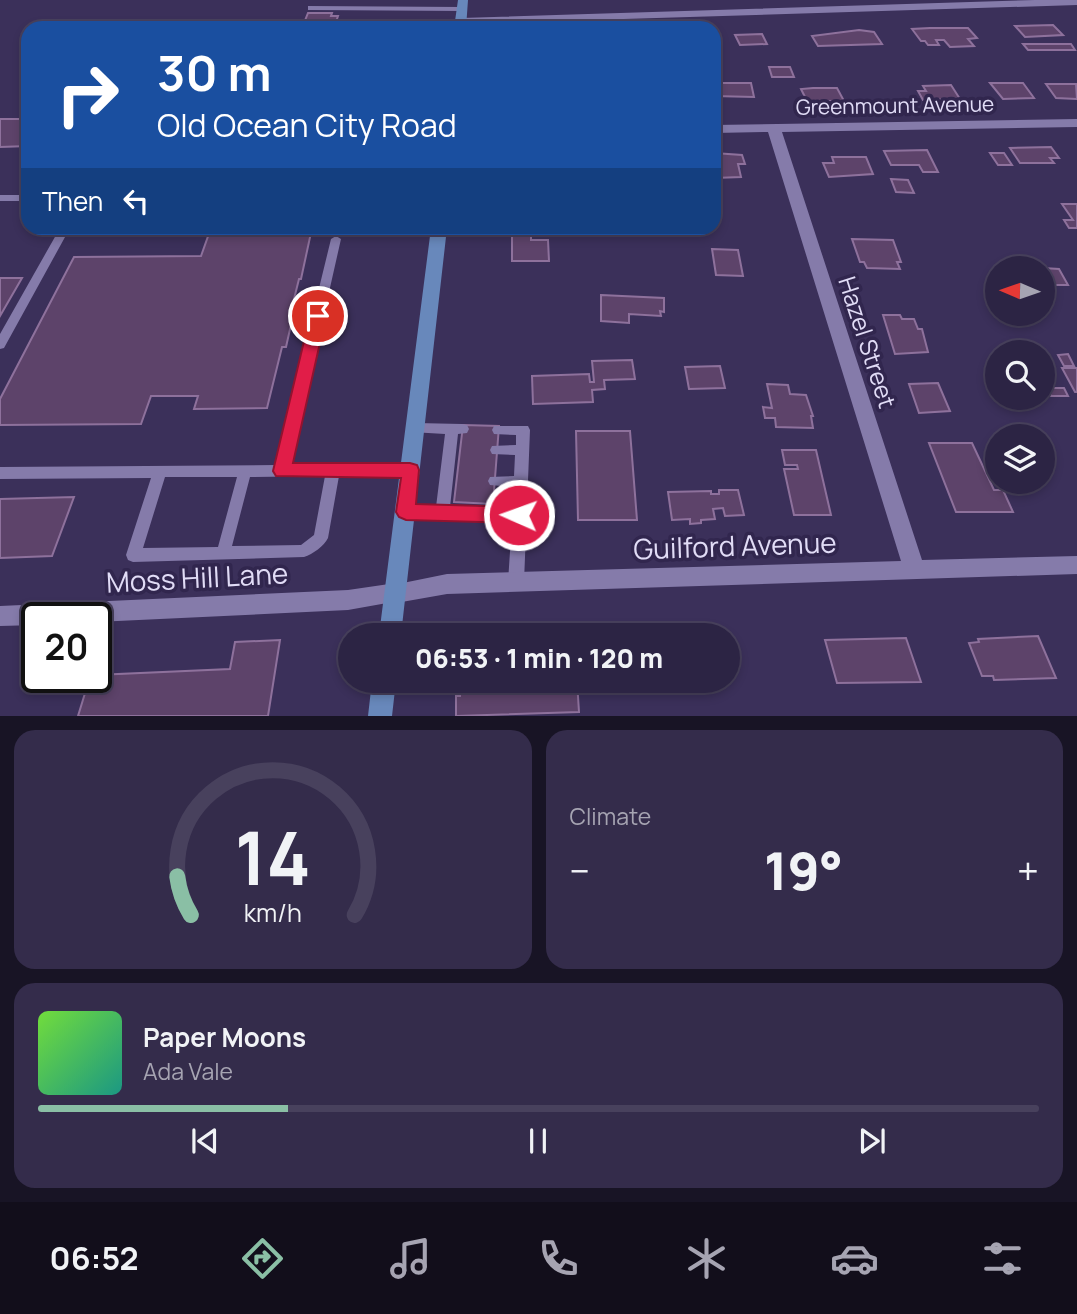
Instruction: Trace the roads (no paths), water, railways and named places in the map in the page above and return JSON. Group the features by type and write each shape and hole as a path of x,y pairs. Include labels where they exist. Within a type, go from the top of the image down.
{"main road":[{"path":"392,623 438,235"},
{"path":"380,716 383,693"}],"street":[{"path":"462,15 1077,2"},
{"name":"Greenmount Avenue","path":"721,129 1077,123"},
{"name":"Hazel Street","path":"774,129 914,569"},
{"name":"Guilford Avenue","path":"396,593 447,584 1077,565"},
{"name":"Moss Hill Lane","path":"0,616 348,600 396,593"}],"lane":[{"path":"311,8 462,15"},
{"path":"0,198 21,198"},
{"path":"0,345 61,235"},
{"path":"282,471 336,239"},
{"path":"416,428 457,429 451,480 442,513"},
{"path":"499,430 523,430 516,582"},
{"path":"497,450 522,450"},
{"path":"160,471 134,555 304,551 321,538 333,470"},
{"path":"0,473 410,470"},
{"path":"223,554 245,471"},
{"path":"495,481 520,482"},
{"path":"406,512 519,515"}]}
